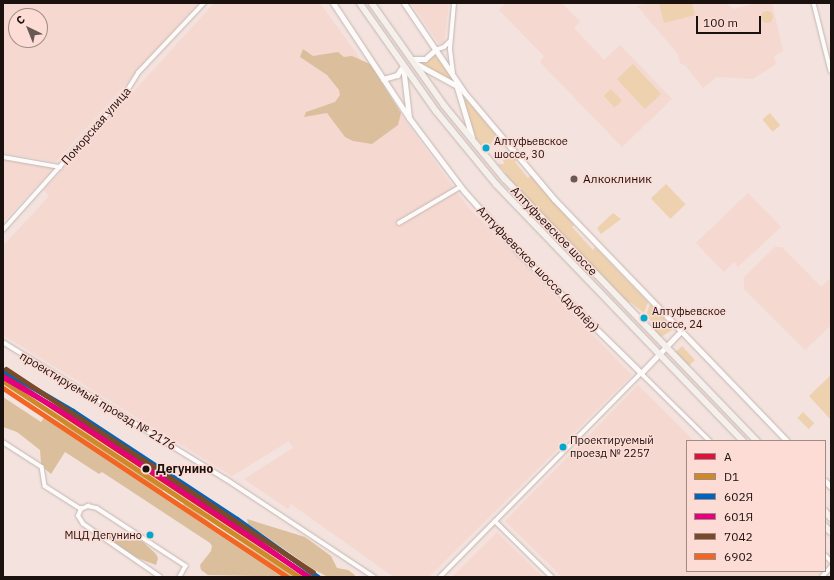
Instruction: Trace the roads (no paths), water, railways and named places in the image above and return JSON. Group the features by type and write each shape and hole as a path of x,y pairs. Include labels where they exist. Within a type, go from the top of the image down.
{"main road":[{"name":"Алтуфьевское шоссе (дублёр)","path":"333,3 409,118 460,187 520,254 641,373"},
{"name":"Алтуфьевское шоссе","path":"360,3 403,66 446,123 502,190 742,440"},
{"name":"Алтуфьевское шоссе","path":"372,3 409,57 472,140 522,198 756,440"},
{"path":"404,3 464,92 554,199 680,332 786,440"},
{"path":"409,57 416,60 422,60 435,50"},
{"path":"409,57 457,86 464,92"},
{"path":"383,79 397,75 403,66"},
{"path":"403,66 409,118"},
{"path":"453,75 472,140"},
{"path":"641,373 665,346 680,332"}],"street":[{"name":"Поморская улица","path":"3,230 125,94 138,73 204,3"},
{"path":"453,75 450,64 454,3"},
{"path":"814,3 831,71"},
{"path":"435,50 446,46 451,36"},
{"path":"3,157 60,167"},
{"path":"399,223 460,187"},
{"name":"проектируемый проезд № 2176","path":"3,342 226,479 374,577"},
{"path":"440,577 641,373 709,440"},
{"path":"3,442 42,467 45,486 81,509"},
{"path":"160,577 83,524 78,516 81,509 88,506 97,508 186,566 180,577"},
{"path":"495,521 552,577"},
{"path":"822,577 831,567"}],"place":[{"name":"Алтуфьевское шоссе, 30","path":"486,148"},
{"name":"Алкоклиник","path":"574,179"},
{"name":"Алтуфьевское шоссе, 24","path":"644,318"},
{"name":"Проектируемый проезд № 2257","path":"563,447"},
{"name":"Дегунино","path":"146,469"},
{"name":"МЦД Дегунино","path":"150,535"}]}
